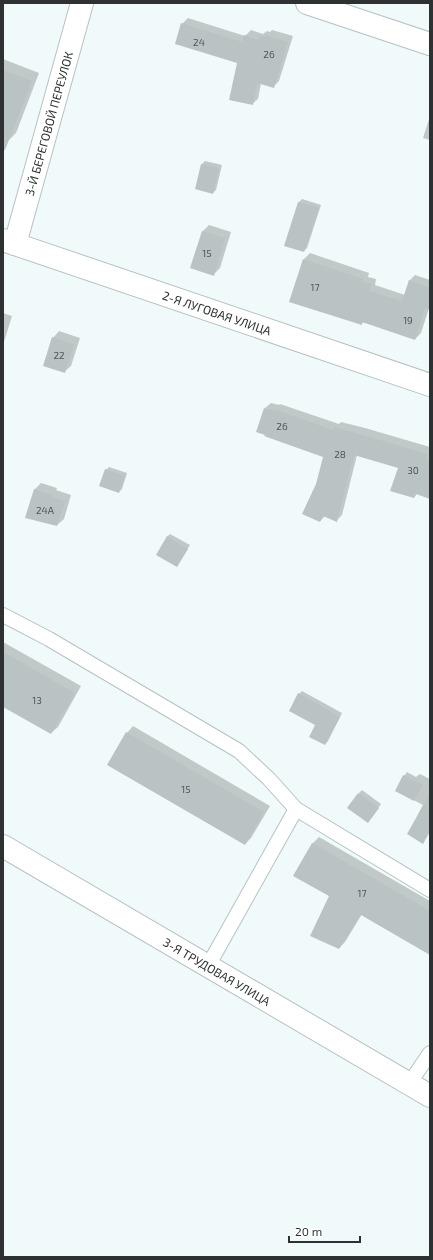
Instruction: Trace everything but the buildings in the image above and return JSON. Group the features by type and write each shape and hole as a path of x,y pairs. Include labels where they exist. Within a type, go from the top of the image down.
{"street":[{"name":"3-Й БЕРЕГОВОЙ ПЕРЕУЛОК","path":"9,242 82,3"},
{"path":"307,3 430,44"},
{"name":"2-Я ЛУГОВАЯ УЛИЦА","path":"9,242 430,385"},
{"name":"3-Я ТРУДОВАЯ УЛИЦА","path":"3,846 430,1096"}],"lane":[{"path":"3,615 49,639 239,751 269,779 296,809 430,890"},
{"path":"208,966 296,809"},
{"path":"410,1084 430,1053"}]}
